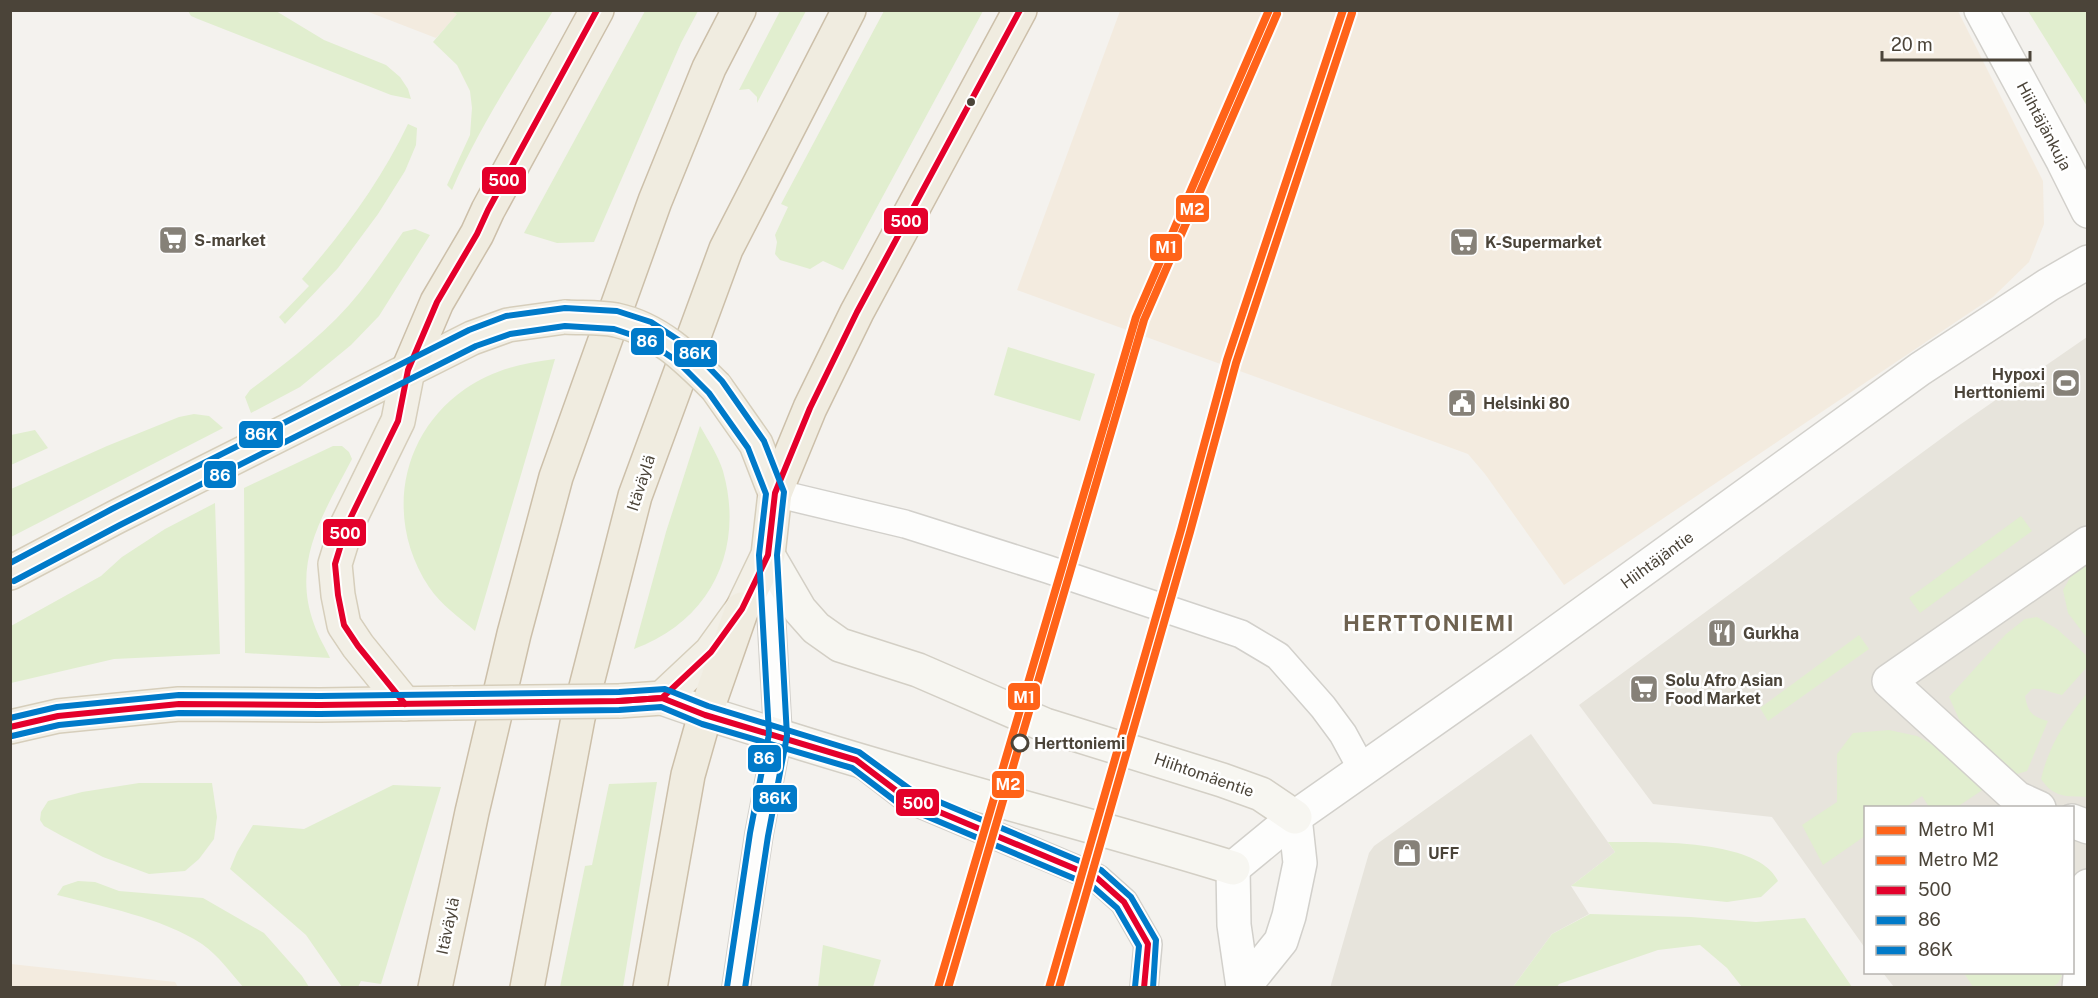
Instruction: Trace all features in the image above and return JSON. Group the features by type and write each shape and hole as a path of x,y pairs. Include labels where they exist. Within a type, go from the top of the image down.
{"highway":[{"path":"408,370 437,302 477,234 493,200 597,10"},
{"name":"Itäväylä","path":"435,987 472,812 514,634 556,477 655,201 709,68 739,10"},
{"name":"Itäväylä","path":"527,987 578,718 635,496 726,249 849,10"},
{"path":"775,493 810,408 857,312 1020,10"},
{"path":"650,987 681,807 705,715 742,609"}],"main road":[{"path":"10,573 116,517 472,338 508,325 565,317 616,320 648,331 683,354 716,387 756,444 775,493 768,555 742,609 711,652 662,698"},
{"path":"405,704 344,626 335,564 347,525 398,421 408,370"},
{"name":"Hiihtomäentie","path":"768,555 800,610 816,628 840,645 918,670 1045,725 1186,768 1261,794 1295,817"},
{"path":"10,727 58,716 179,704 405,704 619,701 662,698 705,715 856,760 1233,868"}],"street":[{"name":"Hiihtäjänkuja","path":"1981,10 2088,210"},
{"name":"Hiihtäjäntie","path":"1233,868 1295,817 1536,647 1920,369 2048,285 2088,262"},
{"path":"2037,806 2017,798 1889,681 2088,543"},
{"path":"1243,987 1281,941 1289,916 1300,862 1295,817"},
{"path":"2074,821 2088,827"},
{"path":"1233,868 1234,925 1243,987"},
{"path":"2079,987 2088,886"}],"lane":[{"path":"775,493 905,524 1241,634 1278,656 1330,716 1343,734 1362,769"},
{"path":"736,987 759,834 778,735 768,555"},
{"path":"856,760 906,798 1097,878 1124,902 1148,944 1144,987"}],"shaded area":[{"path":"366,11 460,11 436,38"},
{"name":"K-Supermarket","path":"1120,11 1958,11 2043,181 2044,224 2029,262 1993,297 1564,585 1485,474 1468,454 1017,290"},
{"path":"2087,337 2087,987 1894,987 1884,974 2074,974 2074,806 1864,806 1864,947 1772,817 1653,804 1579,705 1961,424"},
{"path":"1531,734 1615,852 1571,886 1589,914 1552,934 1513,987 1330,988 1369,853 1374,846"},
{"path":"11,964 175,982 178,987 11,987"}],"green space":[{"path":"188,11 276,11 324,40 386,65 400,77 411,99 391,95 198,19 191,16"},
{"path":"451,11 553,11 487,121 452,190 447,185 470,135 472,108 470,91 457,65 433,42 457,14"},
{"path":"645,11 698,11 681,43 594,242 557,243 524,233"},
{"path":"780,11 806,11 757,103 757,97 749,89 739,90"},
{"path":"884,11 983,11 843,270 823,261 810,269 780,260 775,254 777,242 775,235 788,207 781,204"},
{"path":"2028,11 2087,11 2087,106"},
{"path":"408,124 417,128 416,145 405,171 378,214 338,268 285,324 279,317 309,286 302,279 360,205 386,166"},
{"path":"415,229 430,235 379,316 351,345 300,387 251,413 245,397 250,390 335,320 366,285 403,232"},
{"path":"1008,347 1095,374 1080,421 994,395"},
{"path":"555,359 475,631 439,600 415,561 407,535 404,507 406,480 413,454 425,430 443,408 475,382 508,368"},
{"path":"194,414 209,416 223,428 11,537 11,489 107,446 179,417"},
{"path":"700,426 721,465 729,500 729,528 725,554 716,579 702,601 661,637 634,649 666,532"},
{"path":"35,430 48,448 11,465 11,435"},
{"path":"333,446 342,446 349,452 352,459 314,538 306,579 308,601 314,624 330,658 245,653 244,488"},
{"path":"215,503 220,654 114,659 11,683 11,626 101,576 122,557 165,529"},
{"path":"2021,516 2032,531 1920,613 1909,598"},
{"path":"2087,560 2087,638 2068,613 2063,590 2075,569"},
{"path":"2037,617 2057,629 2087,656 2087,667 2062,695 2032,689 2025,696 2032,713 2048,721 2027,771 2014,775 1984,752 1959,719 1949,697 2006,634 2025,619"},
{"path":"1859,635 1869,649 1768,721 1760,708"},
{"path":"2087,693 2087,797 2061,795 2051,790 2041,779 2044,767 2059,733"},
{"path":"1889,730 1917,736 1948,753 1987,787 1958,806 1928,806 1922,796 1907,806 1864,806 1864,837 1823,865 1802,825 1837,802 1837,754 1853,733"},
{"path":"657,782 623,987 560,987 585,866 592,865 609,784"},
{"path":"139,783 212,783 217,817 214,839 199,859 185,871 149,874 103,857 44,826 40,820 41,812 48,801 82,792"},
{"path":"393,785 441,787 381,984 361,981 358,987 342,987 306,935 230,869 253,825 304,829"},
{"path":"1608,842 1675,843 1726,850 1749,857 1767,867 1778,881 1761,897 1727,902 1571,886 1615,852"},
{"path":"78,881 95,882 119,891 203,898 264,933 309,987 243,987 213,953 186,935 151,920 57,895 63,886"},
{"path":"1590,914 1691,917 1756,922 1805,918 1852,987 1742,987 1727,968 1700,945 1658,950 1559,984 1557,987 1513,987 1552,934"},
{"path":"823,945 881,960 873,987 818,987"},
{"path":"1965,974 2062,974 2058,983 2051,988 1973,987"}],"metro line":[{"name":"M1","path":"938,988 1136,317 1269,10"},
{"name":"M1","path":"1049,988 1181,530 1227,360 1343,10"},
{"name":"M2","path":"1059,988 1236,363 1352,13"},
{"name":"M2","path":"948,988 1144,320 1277,14"}],"transit line":[{"name":"500","path":"405,704 344,625 335,564 347,525 398,421 408,370 437,302 477,234 597,10"},
{"name":"500","path":"10,727 58,716 179,704 320,705 619,701 662,698 711,652 742,609 768,555 775,493 810,408 857,312 1020,10"},
{"name":"86K","path":"10,563 112,509 469,330 506,316 565,308 617,311 651,322 689,347 722,381 764,441 784,492 777,555 787,736 768,836 745,988"},
{"name":"86","path":"14,581 120,525 476,346 510,334 565,326 614,329 644,339 677,361 709,393 748,448 766,494 759,555 769,734 750,833 727,987"},
{"name":"86K","path":"10,718 57,707 179,695 320,696 619,692 665,689 708,706 859,752 911,790 1101,870 1131,897 1156,940 1153,988"},
{"name":"500","path":"618,701 662,698 705,715 856,760 906,798 1097,878 1124,902 1148,944 1144,988"},
{"name":"86","path":"12,736 59,725 179,713 320,714 619,710 661,707 702,724 852,768 902,806 1092,886 1117,908 1139,946 1135,987"}],"place":[{"name":"S-market","path":"173,240"},
{"name":"K-Supermarket","path":"1464,242"},
{"name":"Hypoxi Herttoniemi","path":"2066,383"},
{"name":"Helsinki 80","path":"1462,403"},
{"name":"Gurkha","path":"1722,633"},
{"name":"Solu Afro Asian Food Market","path":"1644,689"},
{"name":"Herttoniemi","path":"1020,743"},
{"name":"UFF","path":"1407,853"}],"district":[{"name":"HERTTONIEMI","path":"1429,623"}]}
